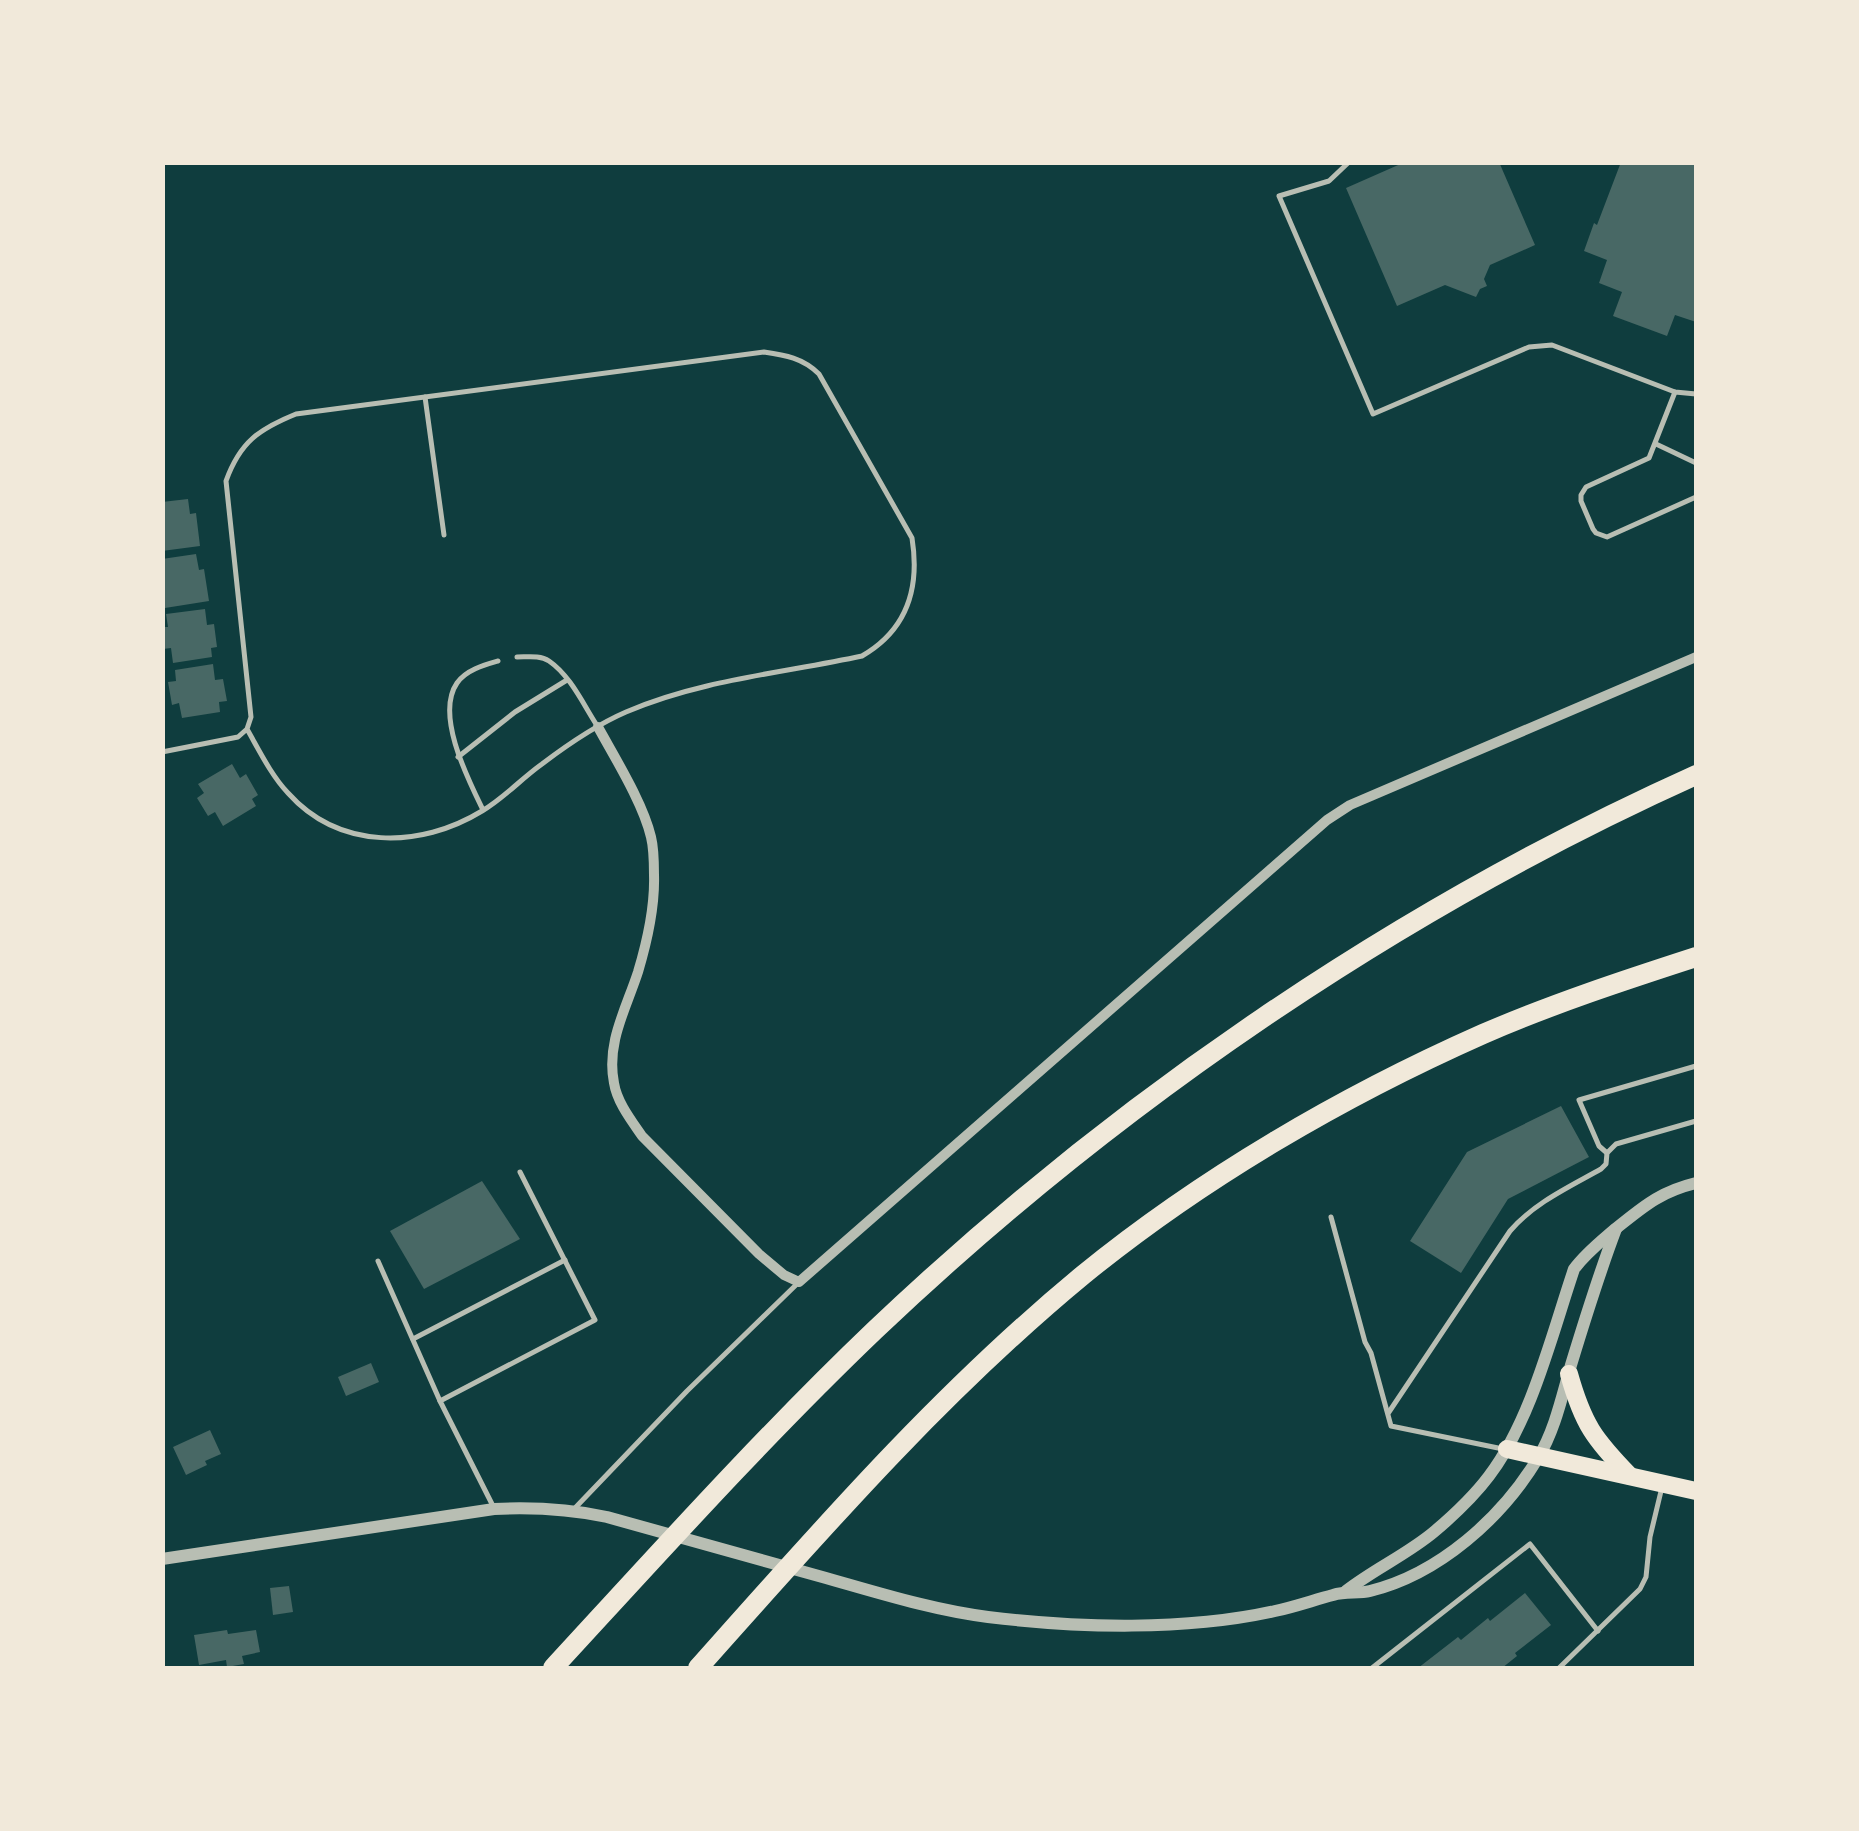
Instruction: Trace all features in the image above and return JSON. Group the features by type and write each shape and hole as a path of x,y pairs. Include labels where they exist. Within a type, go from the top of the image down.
{"highway":[{"path":"553,1668 864,1341 1078,1154 1342,964 1575,832 1696,775"},
{"path":"698,1668 850,1499 961,1384 1084,1274 1136,1235 1208,1184 1282,1139 1412,1068 1503,1026 1696,957"},
{"path":"1569,1374 1585,1424 1630,1476"},
{"path":"1507,1449 1696,1491"}],"street":[{"path":"598,727 651,837 654,878 650,927 612,1051 614,1084 626,1114 642,1136 759,1254 799,1282 1326,820 1350,805 1696,657"},
{"path":"162,1560 494,1509 537,1507 607,1518 860,1587 984,1616 1113,1625 1272,1612 1346,1591 1431,1534 1460,1509 1489,1477 1507,1449 1526,1408 1574,1269 1587,1251 1649,1201 1675,1188 1696,1184"},
{"path":"1346,1591 1366,1593 1429,1566 1481,1527 1512,1494 1540,1456 1557,1416 1597,1279 1616,1229"}],"lane":[{"path":"1349,162 1329,182 1279,196 1373,414 1529,347 1552,344 1675,392 1696,394"},
{"path":"162,752 238,737 247,729 251,717 226,481 233,460 245,444 275,422 296,414 764,352 788,355 809,364 819,374 912,538 916,562 903,618 877,648 862,656 689,690 622,713 542,764 484,811 442,831 380,839 353,835 320,819 287,792 247,729"},
{"path":"1675,392 1649,458 1583,491 1581,500 1596,534 1607,537 1696,496"},
{"path":"425,397 444,536"},
{"path":"1656,444 1696,463"},
{"path":"517,657 548,660 567,680 598,727"},
{"path":"484,811 458,757 450,698 458,681 472,670 498,660"},
{"path":"458,757 515,712 567,680"},
{"path":"1389,1412 1521,1217 1606,1164 1606,1153 1599,1146 1579,1100 1696,1066"},
{"path":"1606,1153 1616,1144 1696,1121"},
{"path":"440,1401 595,1320 520,1172"},
{"path":"1331,1218 1391,1426 1507,1449"},
{"path":"413,1339 564,1260"},
{"path":"378,1261 440,1401 494,1509"},
{"path":"572,1510 799,1282"},
{"path":"1559,1668 1640,1589 1646,1577 1650,1537 1663,1484"},
{"path":"1372,1668 1530,1544 1598,1631"}],"building":[{"path":"1405,162 1499,162 1535,245 1490,265 1484,279 1487,286 1476,297 1445,285 1397,306 1346,188"},
{"path":"1621,162 1696,162 1696,322 1675,315 1667,336 1613,316 1622,292 1599,283 1607,260 1584,251"},
{"path":"188,499 190,514 196,513 200,546 162,551 162,502"},
{"path":"196,554 199,570 204,569 209,601 165,608 162,559"},
{"path":"205,609 207,625 214,624 217,647 211,648 212,657 173,663 171,648 163,649 162,627 168,627 166,614"},
{"path":"213,664 215,680 223,679 227,701 219,702 220,712 182,718 179,703 172,705 168,682 176,681 175,670"},
{"path":"232,764 240,778 246,774 258,795 252,799 256,806 223,826 215,812 208,816 197,798 204,793 198,784"},
{"path":"1561,1106 1589,1157 1508,1199 1461,1273 1410,1241 1467,1152"},
{"path":"482,1181 520,1239 424,1289 390,1231"},
{"path":"371,1363 379,1382 346,1396 338,1377"},
{"path":"210,1430 221,1454 186,1475 173,1447"},
{"path":"289,1586 293,1612 273,1615 270,1588"},
{"path":"1525,1593 1551,1625 1502,1668 1418,1668 1458,1637 1461,1640 1488,1618 1490,1621"},
{"path":"227,1630 228,1634 256,1630 260,1652 242,1656 244,1664 227,1667 226,1660 199,1665 194,1635"}]}
